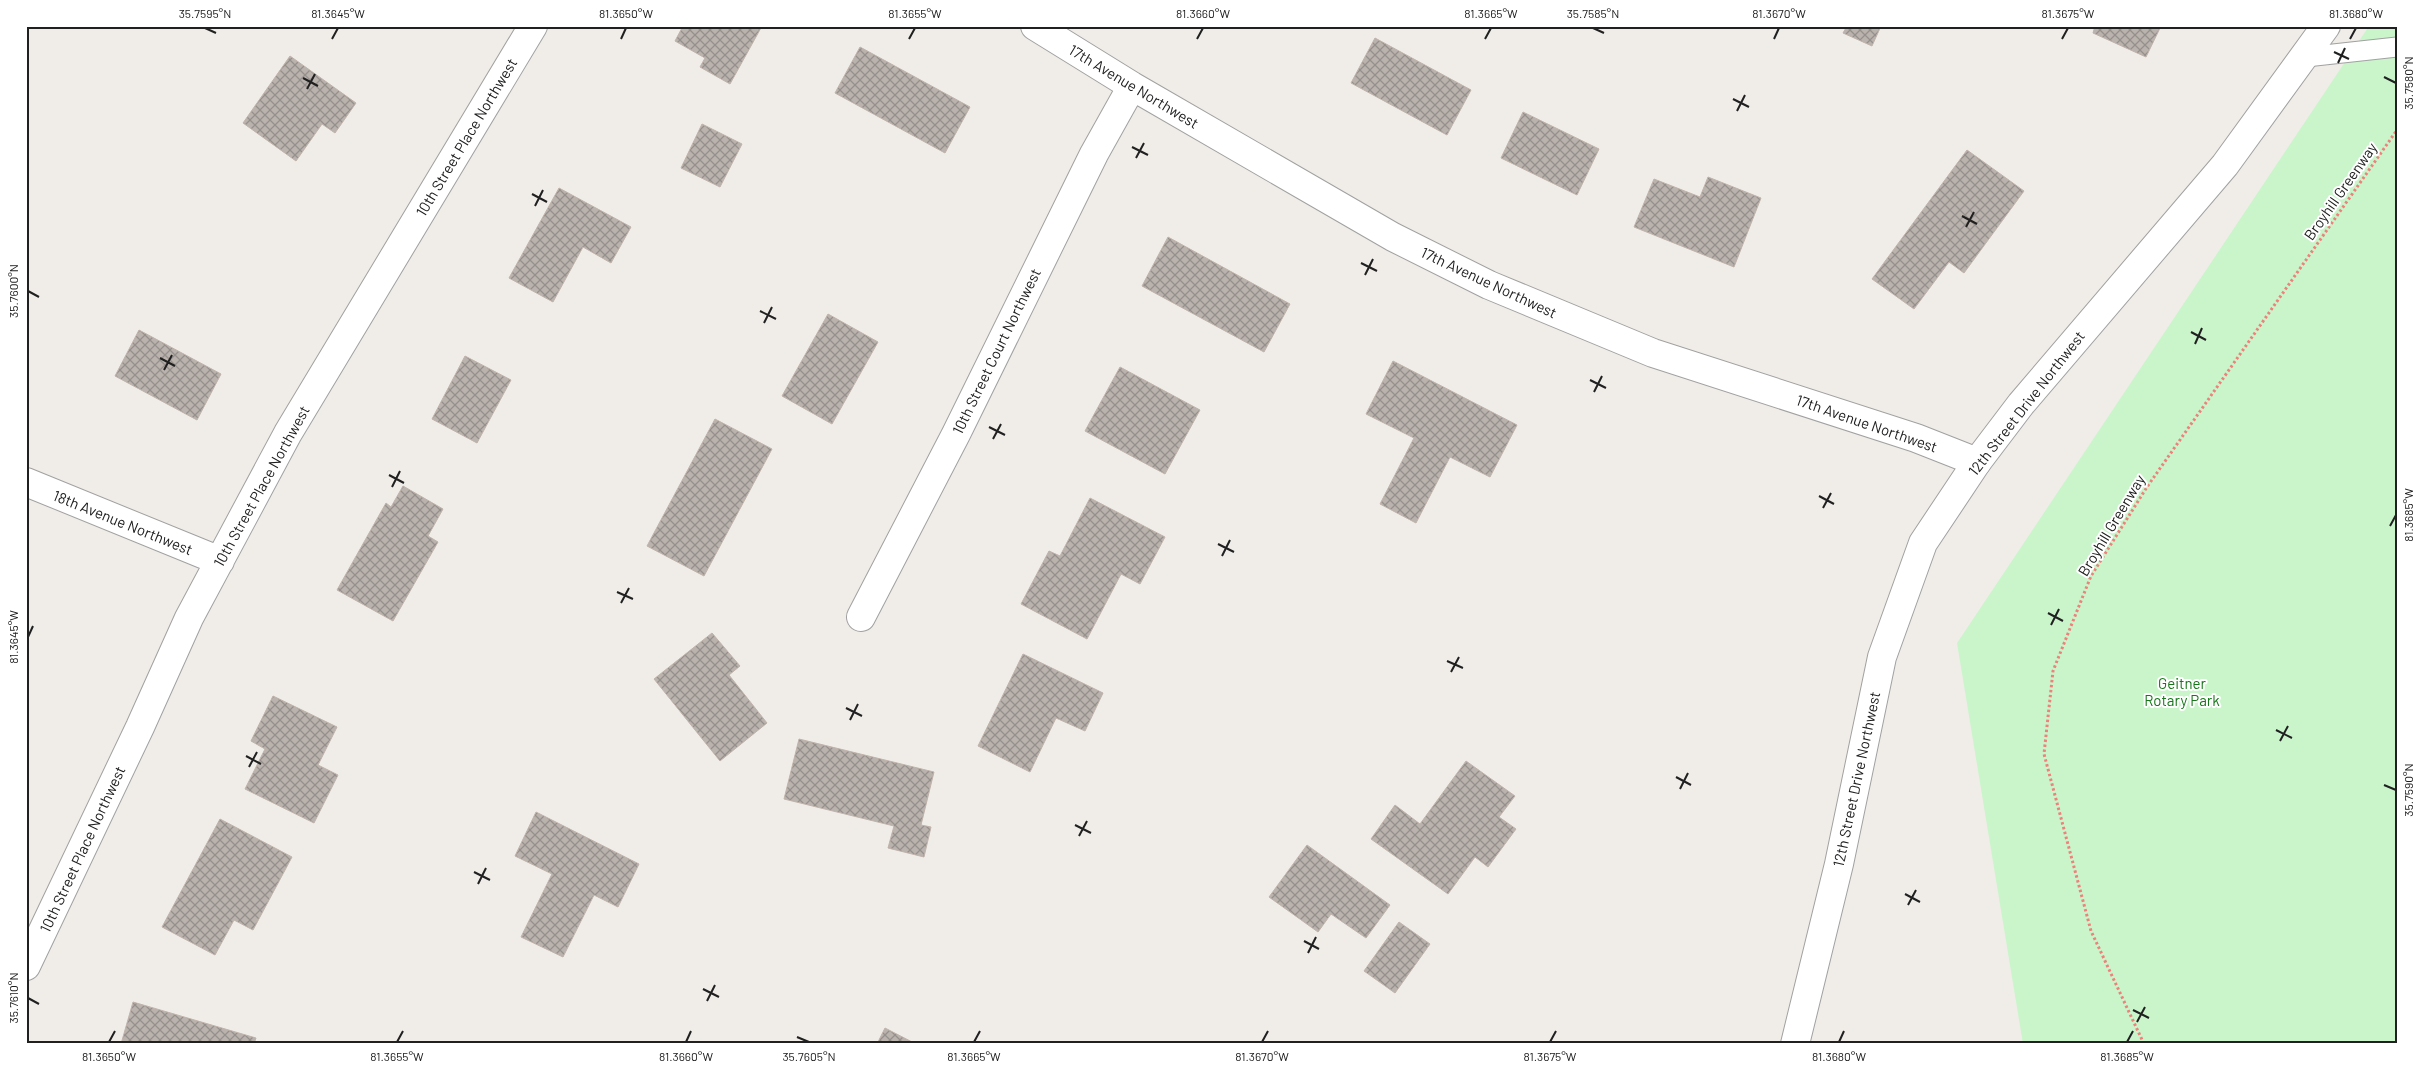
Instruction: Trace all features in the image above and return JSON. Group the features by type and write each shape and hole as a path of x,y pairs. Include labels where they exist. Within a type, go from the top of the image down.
{"street":[{"name":"10th Street Place Northwest","path":"26,966 140,727 189,618 288,433 533,26"},
{"name":"17th Avenue Northwest","path":"1035,26 1132,86 1393,237 1489,285 1653,353 1916,438 1977,462"},
{"name":"12th Street Drive Northwest","path":"1795,1044 1839,864 1882,657 1923,543 1977,462 2021,404 2225,165 2306,57 2326,26"},
{"name":"10th Street Court Northwest","path":"861,617 956,434 1094,154 1132,86"},
{"name":"18th Avenue Northwest","path":"26,482 220,561"}],"lane":[{"path":"2306,57 2397,47"}],"path":[{"name":"Broyhill Greenway","path":"2144,1044 2091,931 2044,754 2053,671 2091,576 2147,487 2397,130"}],"green space":[{"name":"Geitner Rotary Park","path":"2369,26 2397,26 2397,1044 2023,1044 1957,643"}],"building":[{"path":"683,26 762,26 730,84 700,67 705,58 675,41"},
{"path":"1847,26 1881,26 1872,46 1843,33"},
{"path":"2095,26 2161,26 2146,57 2093,33"},
{"path":"1375,38 1471,90 1447,135 1351,83"},
{"path":"860,47 970,107 945,153 835,93"},
{"path":"290,56 356,103 335,133 322,124 296,161 243,123"},
{"path":"1523,112 1599,149 1577,195 1501,158"},
{"path":"702,124 742,144 720,187 681,168"},
{"path":"1967,150 2024,191 1964,273 1949,262 1914,309 1872,279"},
{"path":"1708,177 1761,198 1734,267 1634,227 1654,179 1700,197"},
{"path":"559,188 631,227 611,263 583,247 553,302 509,278"},
{"path":"1168,237 1290,304 1264,352 1142,286"},
{"path":"828,314 878,342 832,424 782,396"},
{"path":"139,330 221,374 197,420 115,376"},
{"path":"465,356 511,380 477,443 432,419"},
{"path":"1393,361 1517,425 1490,477 1450,457 1416,523 1380,504 1414,438 1366,414"},
{"path":"1120,367 1200,410 1165,474 1085,431"},
{"path":"715,419 772,449 704,576 647,546"},
{"path":"403,486 443,509 428,536 438,542 393,621 337,590 386,503 391,507"},
{"path":"1090,498 1165,537 1140,584 1121,574 1087,639 1021,604 1049,551 1060,556"},
{"path":"712,633 740,666 729,675 767,723 720,761 654,679"},
{"path":"1023,654 1103,693 1085,731 1056,718 1030,772 978,746"},
{"path":"273,696 337,727 318,765 338,775 314,823 245,789 265,749 251,741"},
{"path":"799,739 934,772 921,825 931,827 924,857 888,848 894,826 784,799"},
{"path":"1466,761 1515,796 1499,817 1516,829 1488,867 1475,857 1448,894 1371,839 1395,805 1420,824"},
{"path":"536,812 639,864 618,907 594,895 563,957 521,937 552,874 515,856"},
{"path":"220,819 292,857 253,930 234,920 215,955 162,927"},
{"path":"1307,845 1390,905 1366,938 1331,914 1318,932 1269,897"},
{"path":"1399,922 1430,944 1395,993 1364,971"},
{"path":"133,1002 256,1038 254,1044 121,1044"},
{"path":"885,1028 916,1044 877,1044"}]}
